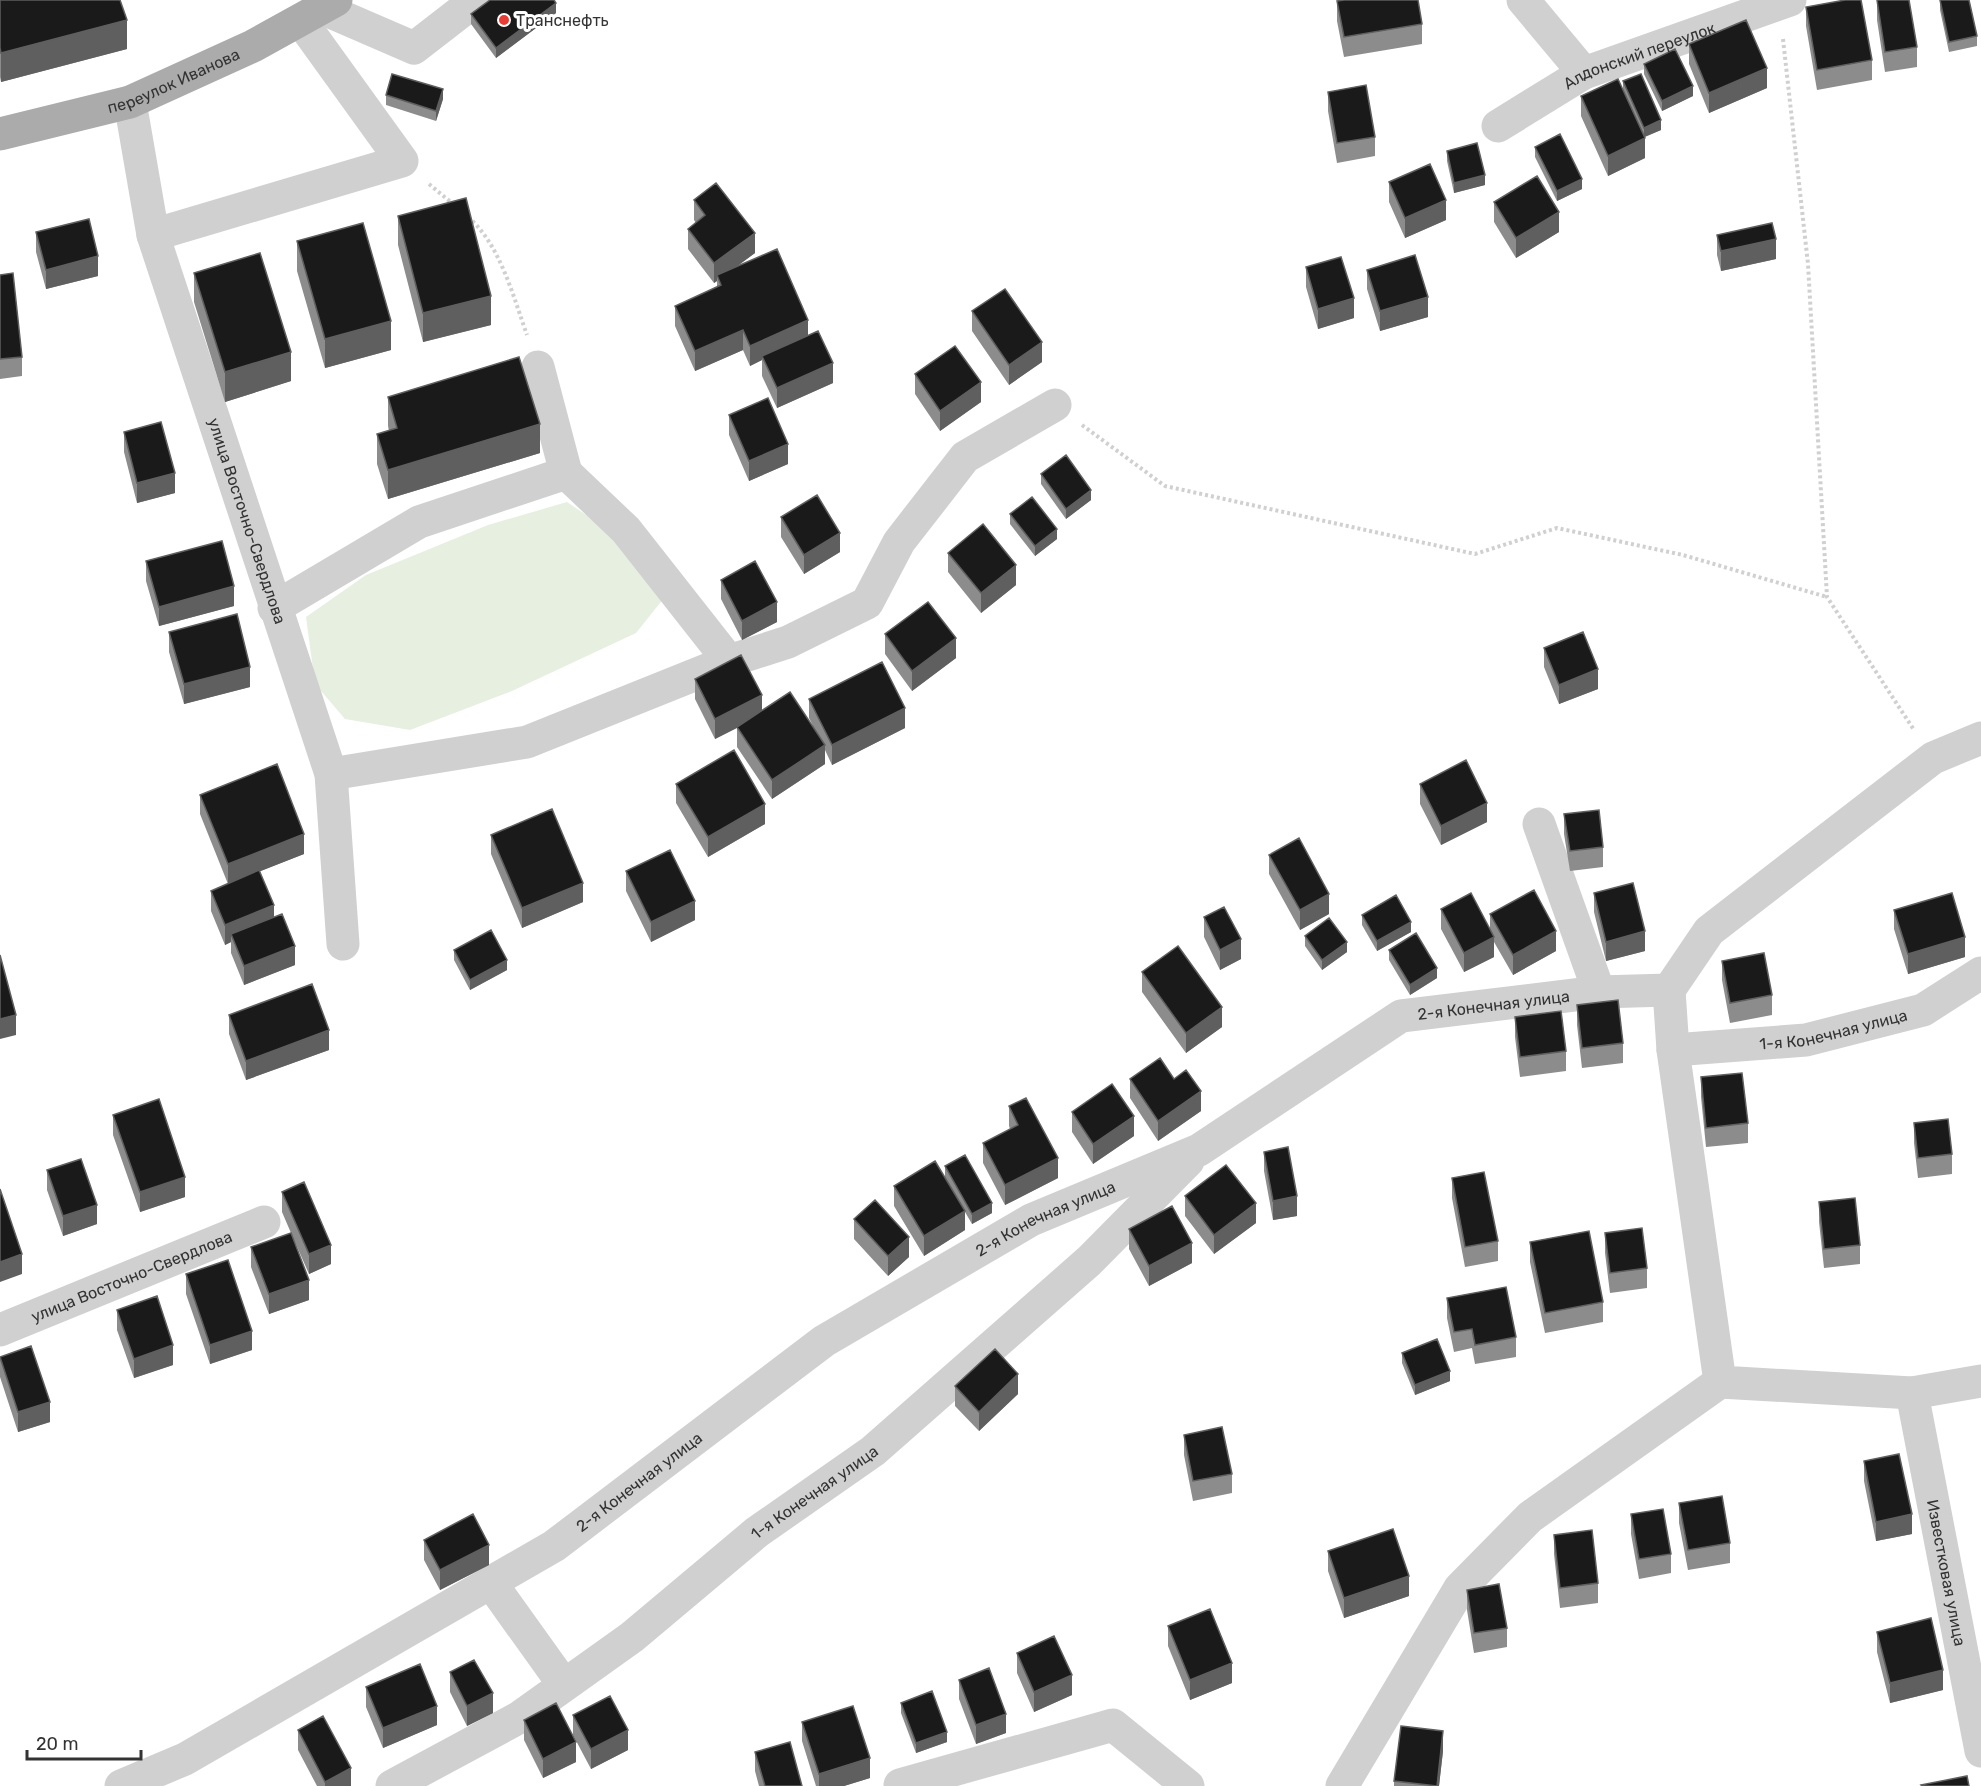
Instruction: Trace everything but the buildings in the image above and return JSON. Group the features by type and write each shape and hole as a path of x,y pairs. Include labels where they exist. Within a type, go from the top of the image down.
{"main road":[{"name":"переулок Иванова","path":"0,134 130,102 253,46 320,7"}],"street":[{"path":"320,7 414,48 476,0"},
{"path":"1523,0 1584,74"},
{"name":"Алдонский переулок","path":"1498,126 1584,74 1784,2"},
{"path":"153,235 402,161 320,7"},
{"name":"улица Восточно-Свердлова","path":"130,102 153,235 274,608 331,774 343,944"},
{"path":"538,367 566,473 626,530 729,661"},
{"path":"331,774 527,742 729,661 788,642 867,603 899,542 965,457 1055,405"},
{"path":"274,608 419,522 566,473"},
{"path":"1720,1382 1673,1050 1669,990 1709,931 1932,758 1981,738"},
{"path":"1539,824 1599,992"},
{"name":"1-я Конечная улица","path":"1673,1050 1806,1040 1923,1010 1981,973"},
{"name":"2-я Конечная улица","path":"121,1786 185,1759 554,1546 824,1341 1031,1220 1199,1150 1401,1016 1599,992 1669,990"},
{"name":"1-я Конечная улица","path":"393,1786 520,1717 632,1637 757,1533 873,1451 1089,1261 1199,1150"},
{"name":"улица Восточно-Свердлова","path":"0,1330 264,1222"},
{"path":"1342,1786 1460,1588 1530,1517 1720,1382 1912,1394 1981,1381"},
{"name":"Известковая улица","path":"1912,1394 1981,1751"},
{"path":"491,1582 564,1685"},
{"path":"900,1785 1113,1725 1188,1786"}],"path":[{"path":"1784,2 1808,264 1827,597 1932,758"},
{"path":"402,161 454,205"},
{"path":"463,213 480,227 505,276 538,367"},
{"path":"1055,405 1165,486 1475,554 1557,528 1683,555 1827,597"}],"shaded area":[{"path":"567,502 638,550 664,598 636,633 512,691 410,730 345,719 315,684 306,617 366,575 488,525"}],"place":[{"name":"Транснефть","path":"504,20"}]}
